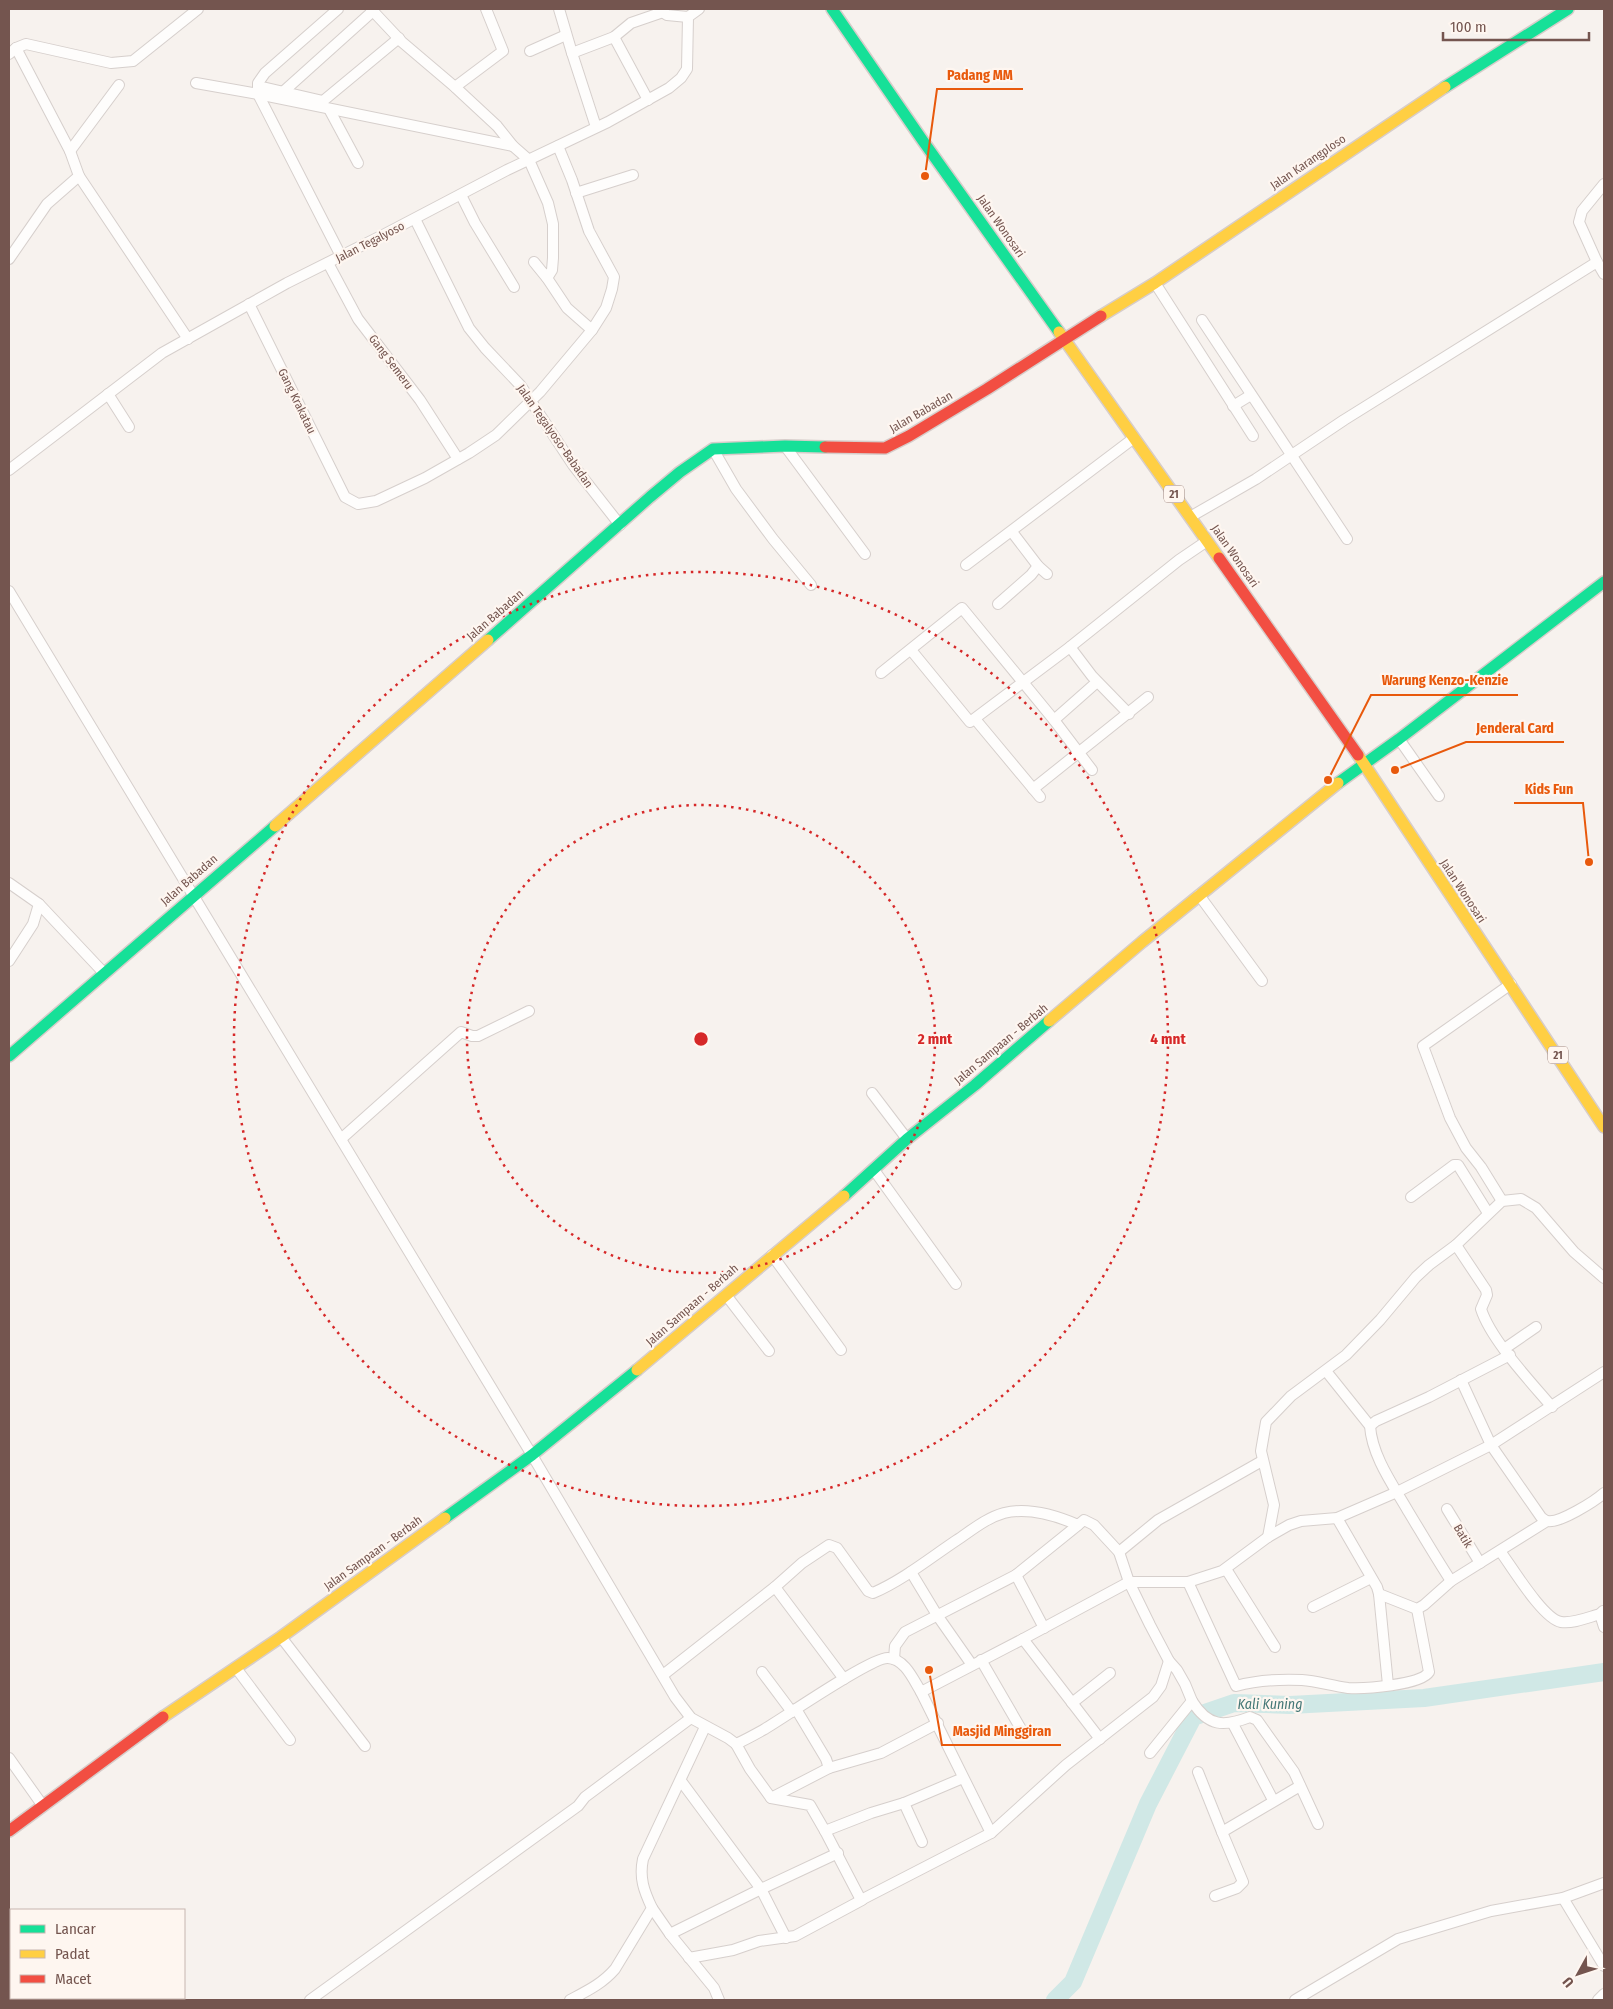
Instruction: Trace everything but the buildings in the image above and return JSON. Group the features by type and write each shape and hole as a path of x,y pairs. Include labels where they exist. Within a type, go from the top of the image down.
{"main road":[{"name":"Jalan Wonosari","path":"832,9 923,141 1364,763 1478,939 1511,984 1604,1127"},
{"name":"Jalan Karangploso","path":"1064,338 1155,283 1460,77 1568,9"},
{"name":"Jalan Babadan","path":"9,1056 103,972 356,756 680,472 713,450 785,446 885,448 987,389 1064,338"},
{"name":"Jalan Sampaan - Berbah","path":"9,1831 176,1708 281,1637 532,1455 653,1357 874,1170 907,1139 975,1085 1142,942 1364,763 1399,739 1604,582"}],"street":[{"path":"188,339 79,176 70,151 12,51 26,44 111,63 134,60 198,9"},
{"path":"338,9 265,73 260,79 258,90 341,256"},
{"path":"455,87 503,51 486,9"},
{"path":"559,9 596,127"},
{"path":"572,53 614,37 631,23 660,11 667,15 688,18 699,9"},
{"path":"284,91 372,10 399,38 497,126 529,160 548,203 552,224 552,270 547,278"},
{"name":"Jalan Tegalyoso","path":"9,470 162,353 249,304 669,88 681,78 687,68 688,18"},
{"path":"530,51 566,35"},
{"path":"614,37 648,100"},
{"path":"326,105 399,38"},
{"path":"196,83 284,91 326,105 358,162"},
{"path":"70,151 119,85"},
{"path":"258,90 511,143"},
{"path":"458,459 496,435 531,401 592,330 606,308 614,277 588,231 558,146"},
{"path":"576,193 633,174"},
{"path":"9,259 48,204 79,176"},
{"path":"1604,184 1582,211 1579,222 1604,274"},
{"path":"461,195 475,224 514,287"},
{"name":"Jalan Tegalyoso-Babadan","path":"415,219 470,328 485,348 521,386 573,465 620,526"},
{"path":"534,262 567,308 592,330"},
{"path":"1190,516 1291,456 1344,420 1597,262"},
{"name":"Gang Semeru","path":"328,263 358,319 420,400 458,459"},
{"path":"1155,283 1253,436"},
{"name":"Gang Krakatau","path":"249,304 345,497 358,504 376,502 425,478 458,459"},
{"path":"1202,320 1347,539"},
{"path":"108,394 129,427"},
{"path":"1222,410 1251,395"},
{"path":"966,565 1134,438"},
{"path":"785,446 865,554"},
{"path":"713,450 736,489 773,539 812,585"},
{"path":"1012,532 1038,566 1047,574"},
{"path":"911,650 970,722 1070,648 1179,560 1207,541"},
{"path":"998,604 1031,575 1038,566"},
{"path":"9,591 532,1455 675,1697 691,1718 736,1744 750,1769 771,1798 810,1805 838,1853 862,1900"},
{"path":"881,674 962,608 1054,720 1092,770"},
{"path":"1070,648 1098,682 1129,714"},
{"path":"1054,720 1098,682"},
{"path":"975,719 1036,793 1078,752 1129,714 1148,697"},
{"path":"1399,739 1439,796"},
{"path":"9,883 39,904 103,972"},
{"path":"1200,895 1262,981"},
{"path":"9,961 33,924 39,904"},
{"path":"1502,1201 1481,1167 1466,1148 1450,1118 1423,1046 1511,984"},
{"path":"341,1139 461,1032 478,1036 529,1012"},
{"path":"872,1093 907,1139"},
{"path":"1411,1197 1454,1165 1458,1165 1488,1213"},
{"path":"874,1170 956,1284"},
{"path":"1268,1538 1274,1505 1261,1451 1266,1422 1291,1396 1346,1355 1380,1320 1416,1277 1429,1265 1456,1246 1502,1201 1521,1199 1531,1204 1574,1252 1604,1278"},
{"path":"1456,1246 1486,1290 1487,1296 1480,1308 1483,1315 1507,1352 1552,1407"},
{"path":"772,1255 841,1350"},
{"path":"726,1295 769,1351"},
{"path":"1370,1426 1376,1421 1462,1380 1507,1352 1536,1328"},
{"path":"1326,1371 1370,1426 1370,1437 1379,1460 1451,1581"},
{"path":"921,1692 1129,1582 1188,1582 1226,1569 1289,1525 1301,1521 1337,1518 1397,1492 1491,1445 1604,1372"},
{"path":"1462,1380 1491,1445 1541,1517 1547,1521 1554,1521 1575,1512 1604,1493"},
{"path":"1119,1552 1158,1520 1262,1461"},
{"name":"Batik","path":"1447,1508 1480,1563"},
{"path":"663,1675 775,1587 802,1563 829,1545 837,1548 868,1591 873,1593 911,1572 983,1522 1004,1513 1039,1512 1059,1517 1078,1525"},
{"path":"1337,1518 1379,1594 1388,1685"},
{"path":"894,1660 895,1646 904,1632 1016,1575 1084,1520 1094,1525 1119,1552 1129,1582 1169,1661 1177,1670 1194,1703 1205,1718 1216,1723 1233,1724 1250,1717 1257,1720 1294,1772 1318,1824"},
{"path":"1379,1594 1416,1608 1424,1604 1451,1581 1480,1563 1501,1553 1547,1521"},
{"path":"1501,1553 1530,1593 1554,1619 1570,1622 1602,1612 1604,1627"},
{"path":"1226,1569 1275,1647"},
{"path":"911,1572 937,1615 976,1662 1021,1728"},
{"path":"1016,1575 1044,1628"},
{"path":"1313,1607 1371,1578"},
{"path":"1188,1582 1235,1685 1269,1680 1301,1680 1361,1688 1424,1678 1430,1672 1416,1608"},
{"path":"775,1587 844,1679"},
{"path":"281,1637 365,1746"},
{"path":"1024,1639 1100,1738"},
{"path":"736,1744 882,1658 902,1662 938,1723 990,1833"},
{"path":"689,1958 733,1950 759,1941 795,1936 990,1833 1066,1765 1158,1691 1169,1661"},
{"path":"236,1668 290,1740"},
{"path":"762,1672 794,1710 826,1759 829,1768"},
{"path":"1072,1703 1110,1674"},
{"path":"1150,1753 1194,1703"},
{"path":"310,2000 578,1806 585,1797 691,1718"},
{"path":"771,1798 829,1768 880,1753 938,1723"},
{"path":"1233,1724 1273,1800"},
{"path":"705,1727 681,1782 643,1859 641,1868 642,1883 652,1908 670,1934 714,1988 719,2000"},
{"path":"9,1758 43,1806"},
{"path":"1198,1772 1243,1882 1237,1888 1215,1896"},
{"path":"825,1831 871,1813 904,1803 963,1778"},
{"path":"681,1782 761,1889 786,1938"},
{"path":"1222,1832 1273,1800 1300,1786"},
{"path":"904,1803 922,1842"},
{"path":"670,1934 838,1853"},
{"path":"1295,2000 1398,1939 1491,1911 1563,1898 1604,1883"},
{"path":"1563,1898 1604,1966"},
{"path":"570,2000 607,1978 615,1969 652,1908"},
{"path":"1598,2000 1604,1994"}],"waterway":[{"name":"Kali Kuning","path":"1055,2000 1073,1982 1148,1804 1193,1717 1234,1703 1290,1705 1424,1698 1604,1672"}],"traffic: fast":[{"path":"832,9 1059,332"},
{"path":"1445,87 1568,9"},
{"path":"488,640 650,497 680,472 713,449 785,446 825,447"},
{"path":"1338,783 1399,739 1604,582"},
{"path":"9,1056 275,826"},
{"path":"844,1196 907,1139 975,1085 1049,1021"},
{"path":"445,1518 532,1455 637,1370"}],"traffic: slow":[{"path":"1101,316 1155,283 1445,87"},
{"path":"1059,332 1219,558"},
{"path":"275,826 488,640"},
{"path":"1358,755 1604,1127"},
{"path":"1049,1021 1142,942 1338,783"},
{"path":"637,1370 844,1196"},
{"path":"163,1717 281,1637 445,1518"}],"traffic: jam":[{"path":"825,447 885,448 909,436 987,389 1101,316"},
{"path":"1219,558 1358,755"},
{"path":"9,1831 163,1717"}],"place":[{"name":"Padang MM","path":"925,176"},
{"name":"Jenderal Card","path":"1395,770"},
{"name":"Warung Kenzo-Kenzie","path":"1328,780"},
{"name":"Kids Fun","path":"1589,862"},
{"name":"Masjid Minggiran","path":"929,1670"}]}
